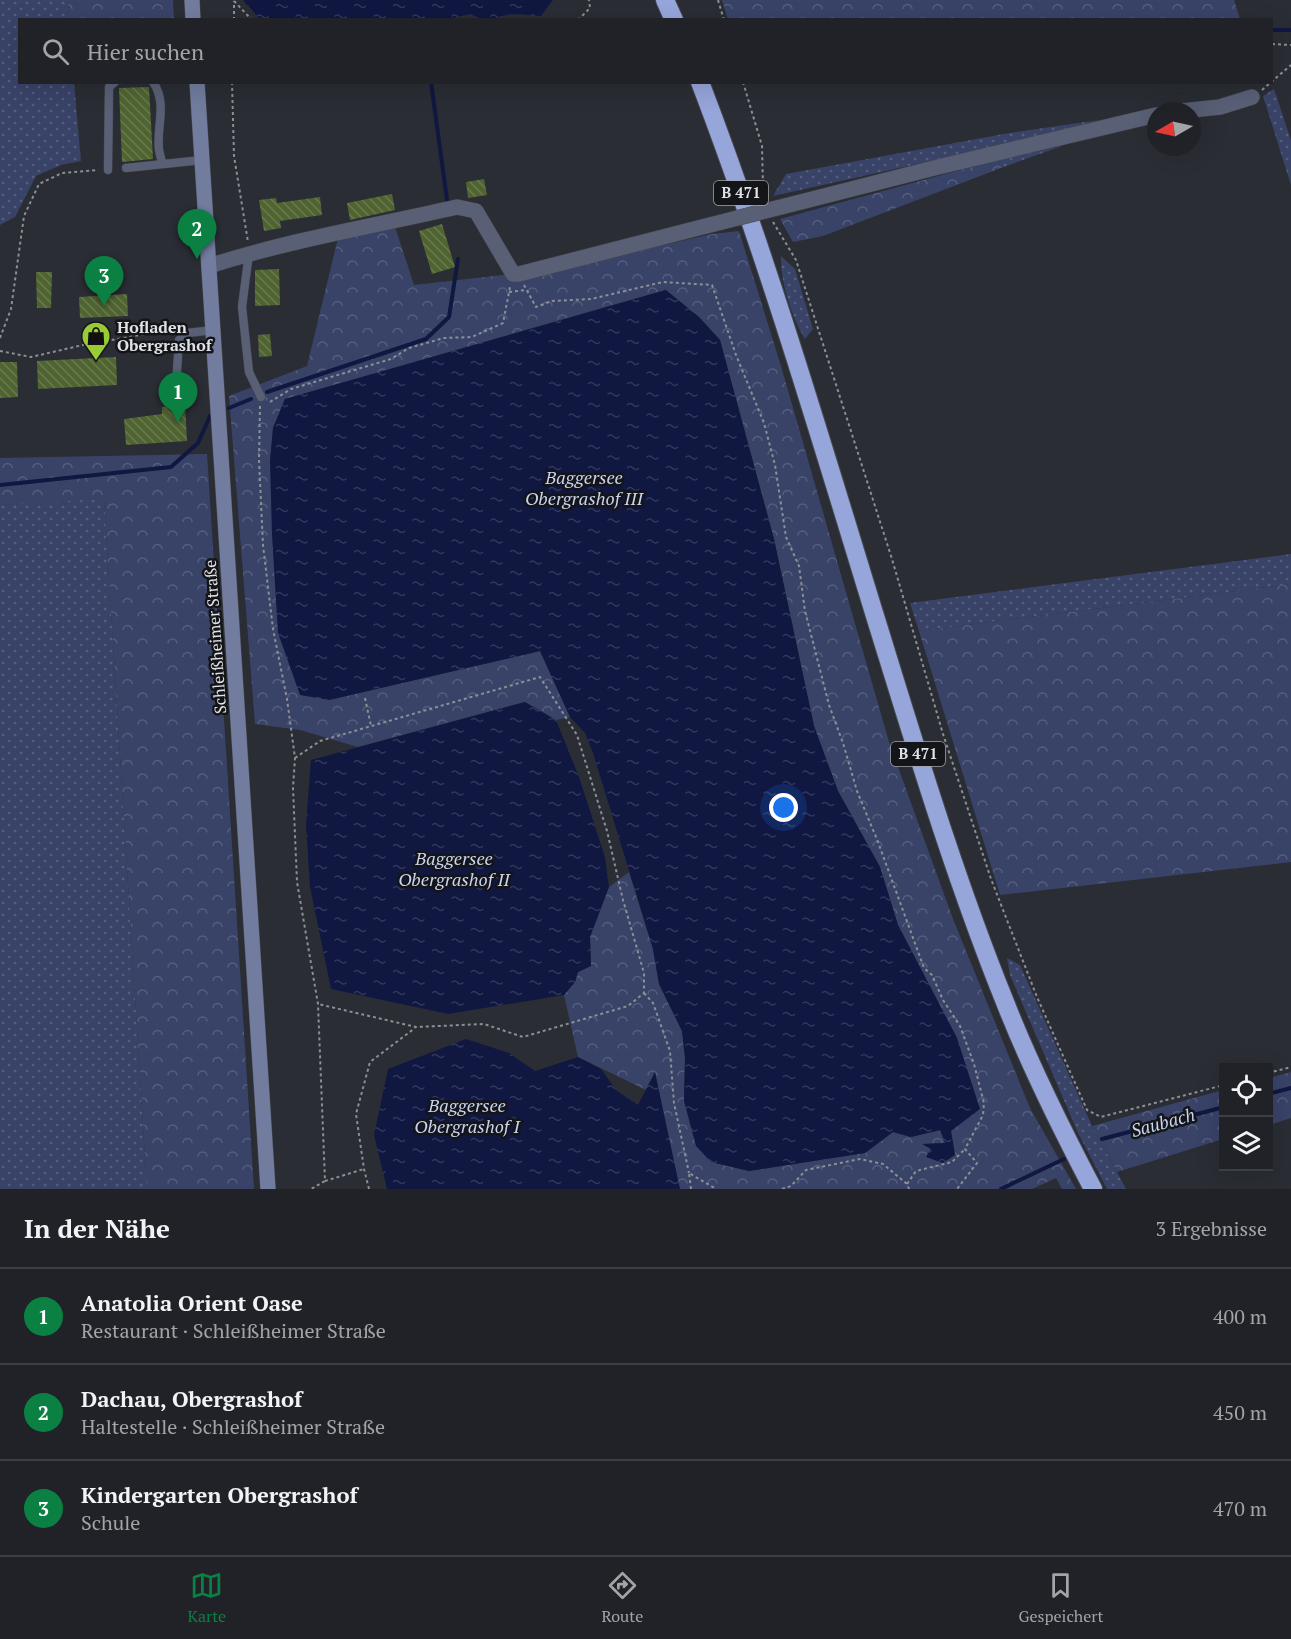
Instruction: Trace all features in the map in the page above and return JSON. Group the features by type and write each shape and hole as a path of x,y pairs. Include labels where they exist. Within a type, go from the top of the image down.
{"highway":[{"path":"665,0 673,18"},
{"name":"B 471","path":"701,84 759,244 965,896 1005,1004 1051,1107 1093,1189"}],"main road":[{"path":"192,0 193,18"},
{"name":"Schleißheimer Straße","path":"197,84 268,1189"}],"street":[{"path":"1201,109 1220,107 1252,97"},
{"path":"209,266 249,253 457,207 476,211 516,274 938,167 1147,117"}],"lane":[{"path":"108,170 109,87 113,84"},
{"path":"154,84 161,97 159,148 163,164"},
{"path":"126,168 202,160"},
{"path":"249,253 242,307 249,372 261,397"},
{"path":"175,400 179,340 187,333 214,330"}],"path":[{"path":"580,18 590,8 589,0"},
{"path":"718,0 723,18"},
{"path":"234,1 234,18"},
{"path":"234,1 250,18"},
{"path":"1273,44 1291,45"},
{"path":"1273,81 1291,64"},
{"path":"231,84 234,156 249,253"},
{"path":"743,84 762,146 763,186 766,197"},
{"path":"0,338 11,309 24,216 39,184 62,173 108,170"},
{"path":"772,219 796,260 991,879 1037,997 1087,1110 1101,1117 1219,1086"},
{"path":"516,274 536,307 552,301 591,299 663,282 712,285 736,355 764,423 775,465 786,537 799,566 805,611 815,653 857,791 924,968 932,975 943,1000 960,1026 974,1064 984,1103 983,1115 965,1149 952,1162 916,1171 907,1184"},
{"path":"259,412 274,398 291,389 391,359 409,348 444,338 472,337 503,323 509,292 516,274"},
{"path":"509,292 526,290"},
{"path":"0,351 30,357 169,330 187,333"},
{"path":"261,397 259,412 263,545 273,629 287,699 295,758 293,788 297,882 318,1004 325,1181"},
{"path":"295,758 320,741 540,677 577,735 607,831 623,900 644,973 644,993 653,1003 670,1051 674,1103 691,1189"},
{"path":"365,698 371,726"},
{"path":"318,1004 416,1027 484,1024 523,1037 628,1006 644,993"},
{"path":"369,1189 356,1114 370,1062 416,1027"},
{"path":"1273,1072 1291,1067"},
{"path":"957,1189 977,1163 965,1149"},
{"path":"782,1189 791,1186 806,1170 860,1159 883,1164 907,1184 909,1189"},
{"path":"311,1189 325,1181 364,1169"},
{"path":"689,1173 716,1189"}],"green space":[{"path":"0,0 68,0 69,18 18,18 18,84 74,84 81,161 61,165 36,176 15,217 0,225"},
{"path":"68,0 173,0 174,18 69,18"},
{"path":"722,0 1234,0 1240,18 727,18"},
{"path":"1274,89 1291,140 1291,185 1263,96"},
{"path":"1099,120 1012,143 773,196 786,174 1009,133"},
{"path":"1062,146 1001,168 1001,159"},
{"path":"1001,159 1001,168 823,236 793,242 780,219"},
{"path":"395,227 414,285 503,275 519,278 712,234 739,231 781,366 889,742 953,919 1030,1108 1076,1189 1062,1189 1056,1178 1032,1189 679,1189 655,1073 646,1090 578,1057 564,995 575,982 578,972 591,966 590,937 609,887 629,872 653,949 659,984 682,1031 685,1058 684,1101 711,1162 749,1171 865,1153 893,1132 911,1137 941,1130 945,1143 923,1144 931,1149 926,1156 955,1155 951,1131 957,1038 898,925 880,867 838,791 814,726 774,539 720,340 699,317 665,290 285,399 273,428 270,461 329,700 540,651 570,717 556,720 525,702 358,747 300,730 255,724 229,396 307,366 338,238"},
{"path":"781,256 795,269 813,329 805,339 788,299 782,277"},
{"path":"207,454 254,1189 147,1189 104,499 0,505 0,458"},
{"path":"104,498 147,1189 0,1189 0,505"},
{"path":"1291,554 1291,584 919,631 910,603"},
{"path":"1291,584 1291,862 1000,895 919,631"},
{"path":"1007,958 1020,965 1092,1126 1126,1189 1107,1189 1078,1133 1010,975"},
{"path":"1291,1072 1291,1118 1273,1124 1273,1117 1273,1077"},
{"path":"1219,1091 1219,1140 1117,1172 1092,1126"}],"water":[{"path":"243,0 553,0 541,16 511,14 480,18 471,14 452,18 258,17"},
{"name":"Baggersee Obergrashof III","path":"666,290 699,317 720,340 774,539 814,726 838,791 880,867 898,925 957,1038 980,1109 951,1131 955,1155 943,1163 926,1157 931,1149 922,1144 945,1143 940,1130 911,1137 893,1132 865,1153 749,1171 711,1162 696,1146 684,1101 685,1058 682,1031 659,984 653,949 593,753 585,733 570,717 540,651 329,700 300,695 278,633 270,461 273,428 285,399"},
{"name":"Baggersee Obergrashof II","path":"525,702 556,720 579,777 605,857 609,887 590,937 591,966 578,972 575,982 564,995 448,1014 331,989 310,887 306,825 311,760"},
{"name":"Baggersee Obergrashof I","path":"466,1039 509,1053 535,1071 578,1057 601,1069 617,1091 638,1105 655,1072 680,1189 387,1189 374,1135 388,1069"}],"building":[{"path":"149,87 153,159 122,162 119,88"},
{"path":"484,179 487,195 468,198 466,182"},
{"path":"392,194 395,210 350,220 347,203"},
{"path":"320,197 322,215 280,221 281,228 264,231 259,200 276,198 277,203"},
{"path":"442,224 455,267 432,274 419,231"},
{"path":"279,269 280,305 255,306 255,270"},
{"path":"36,272 52,272 51,308 37,308"},
{"path":"127,294 128,316 80,318 79,297"},
{"path":"270,334 272,356 259,357 258,335"},
{"path":"116,357 117,385 38,389 37,361"},
{"path":"0,362 17,362 18,397 0,398"},
{"path":"185,405 187,441 126,445 124,419 162,414 162,407"}],"waterway":[{"path":"1273,30 1291,30"},
{"path":"431,84 447,200"},
{"path":"267,392 426,339 449,317 458,259"},
{"path":"229,408 251,399"},
{"path":"0,485 171,467 198,443 210,416"},
{"name":"Saubach","path":"1273,1093 1291,1088"},
{"name":"Saubach","path":"1102,1139 1219,1108"},
{"name":"Saubach","path":"1001,1189 1064,1159"}],"place":[{"name":"Dachau, Obergrashof","path":"197,259"},
{"name":"Kindergarten Obergrashof","path":"104,306"},
{"name":"Hofladen Obergrashof","path":"96,362"},
{"name":"Anatolia Orient Oase","path":"178,422"}]}
